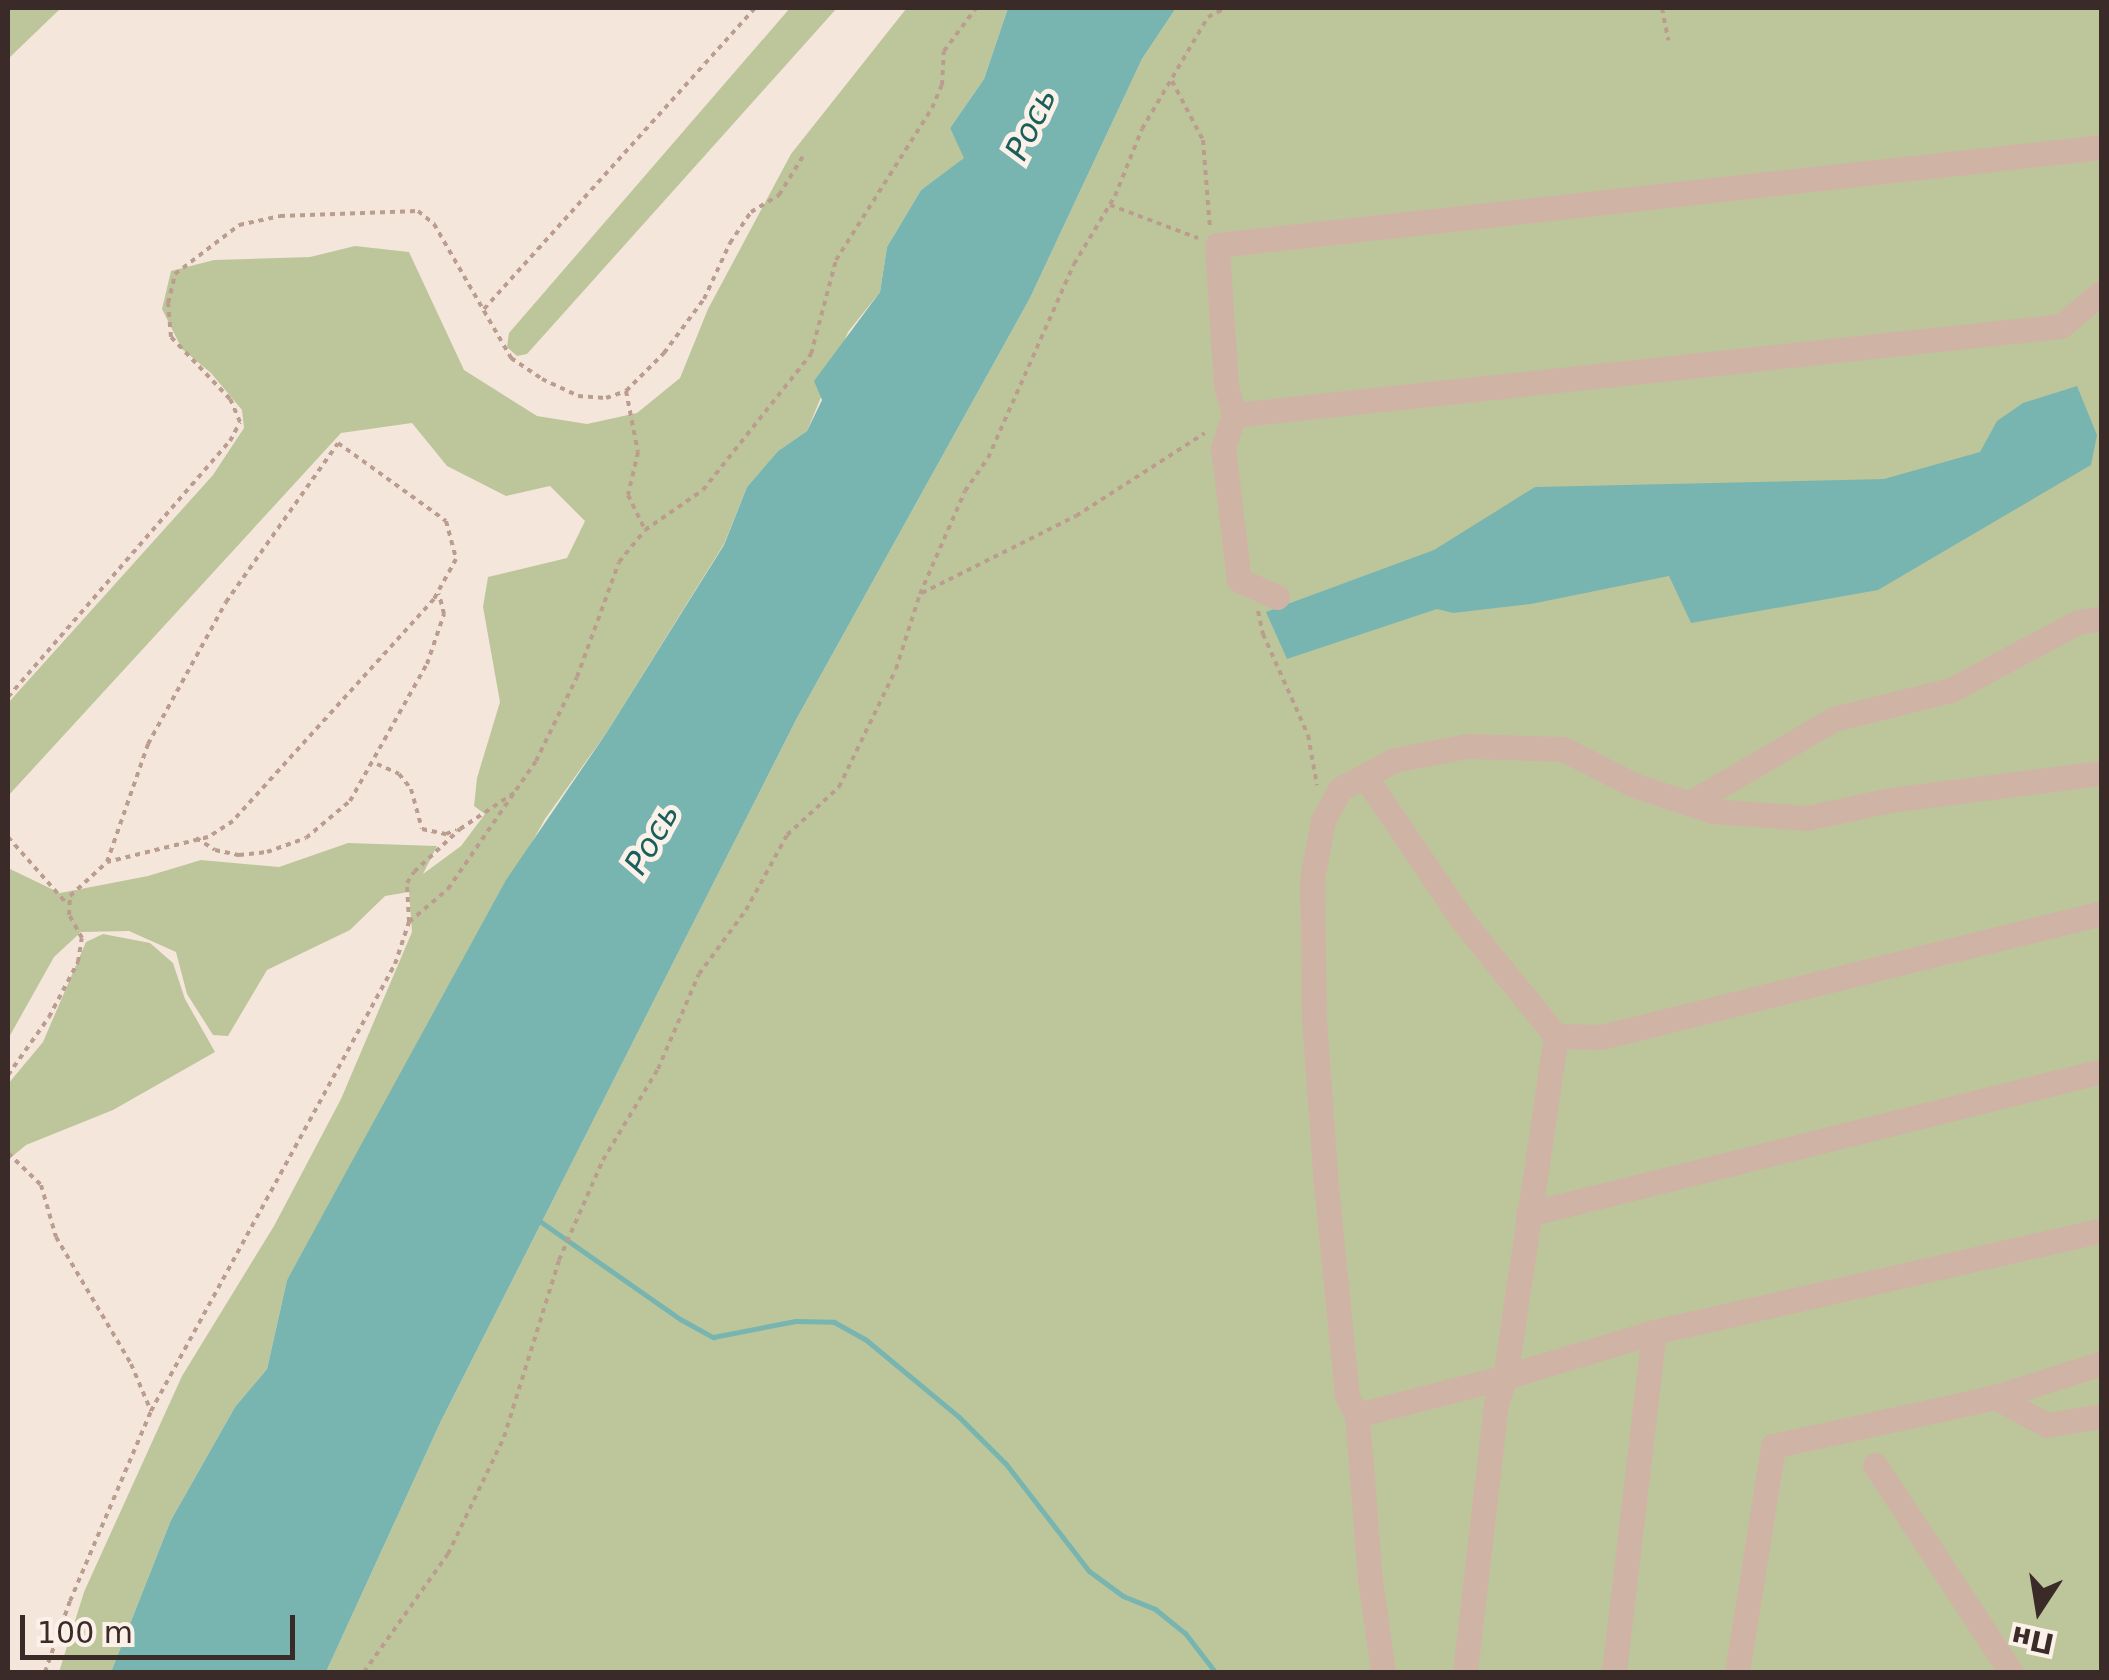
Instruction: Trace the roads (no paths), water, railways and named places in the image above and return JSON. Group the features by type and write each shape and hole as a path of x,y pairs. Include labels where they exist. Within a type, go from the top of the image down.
{"street":[{"path":"1277,597 1240,580 1224,448 1234,415 1226,386 1217,245 2102,146"},
{"path":"1234,415 2061,326 2102,292"},
{"path":"1690,803 1834,718 1951,690 2078,622 2102,618"},
{"path":"1384,1672 1370,1580 1357,1415 1347,1396 1314,1018 1312,880 1323,820 1340,789 1394,760 1467,746 1563,749 1636,786 1712,810 1807,818 1890,800 2102,773"},
{"path":"1366,778 1462,920 1556,1036 1505,1377 1496,1403 1464,1672"},
{"path":"1556,1036 1602,1037 2102,913"},
{"path":"1528,1214 2102,1071"},
{"path":"1357,1415 1505,1377 1654,1332 2102,1230"},
{"path":"1614,1672 1654,1332"},
{"path":"1737,1672 1773,1446 1996,1397 2102,1363"},
{"path":"1996,1397 2047,1426 2102,1416"},
{"path":"1874,1464 2011,1672"}],"water":[{"name":"Рось","path":"1008,8 1176,8 1142,59 1030,298 797,718 441,1421 326,1672 111,1672 171,1520 235,1407 267,1369 287,1280 506,880 607,732 724,545 747,487 778,451 807,431 822,400 814,381 880,292 887,247 921,190 964,158 950,128 984,79"},
{"path":"2077,386 2097,435 2091,465 1878,590 1691,623 1669,576 1531,604 1453,613 1437,609 1287,659 1266,612 1434,550 1535,487 1884,479 1980,452 1997,421 2023,403"}],"waterway":[{"path":"541,1222 680,1319 713,1337 795,1321 834,1322 865,1339 959,1417 1006,1464 1089,1571 1123,1596 1155,1609 1185,1633 1215,1672"}]}
